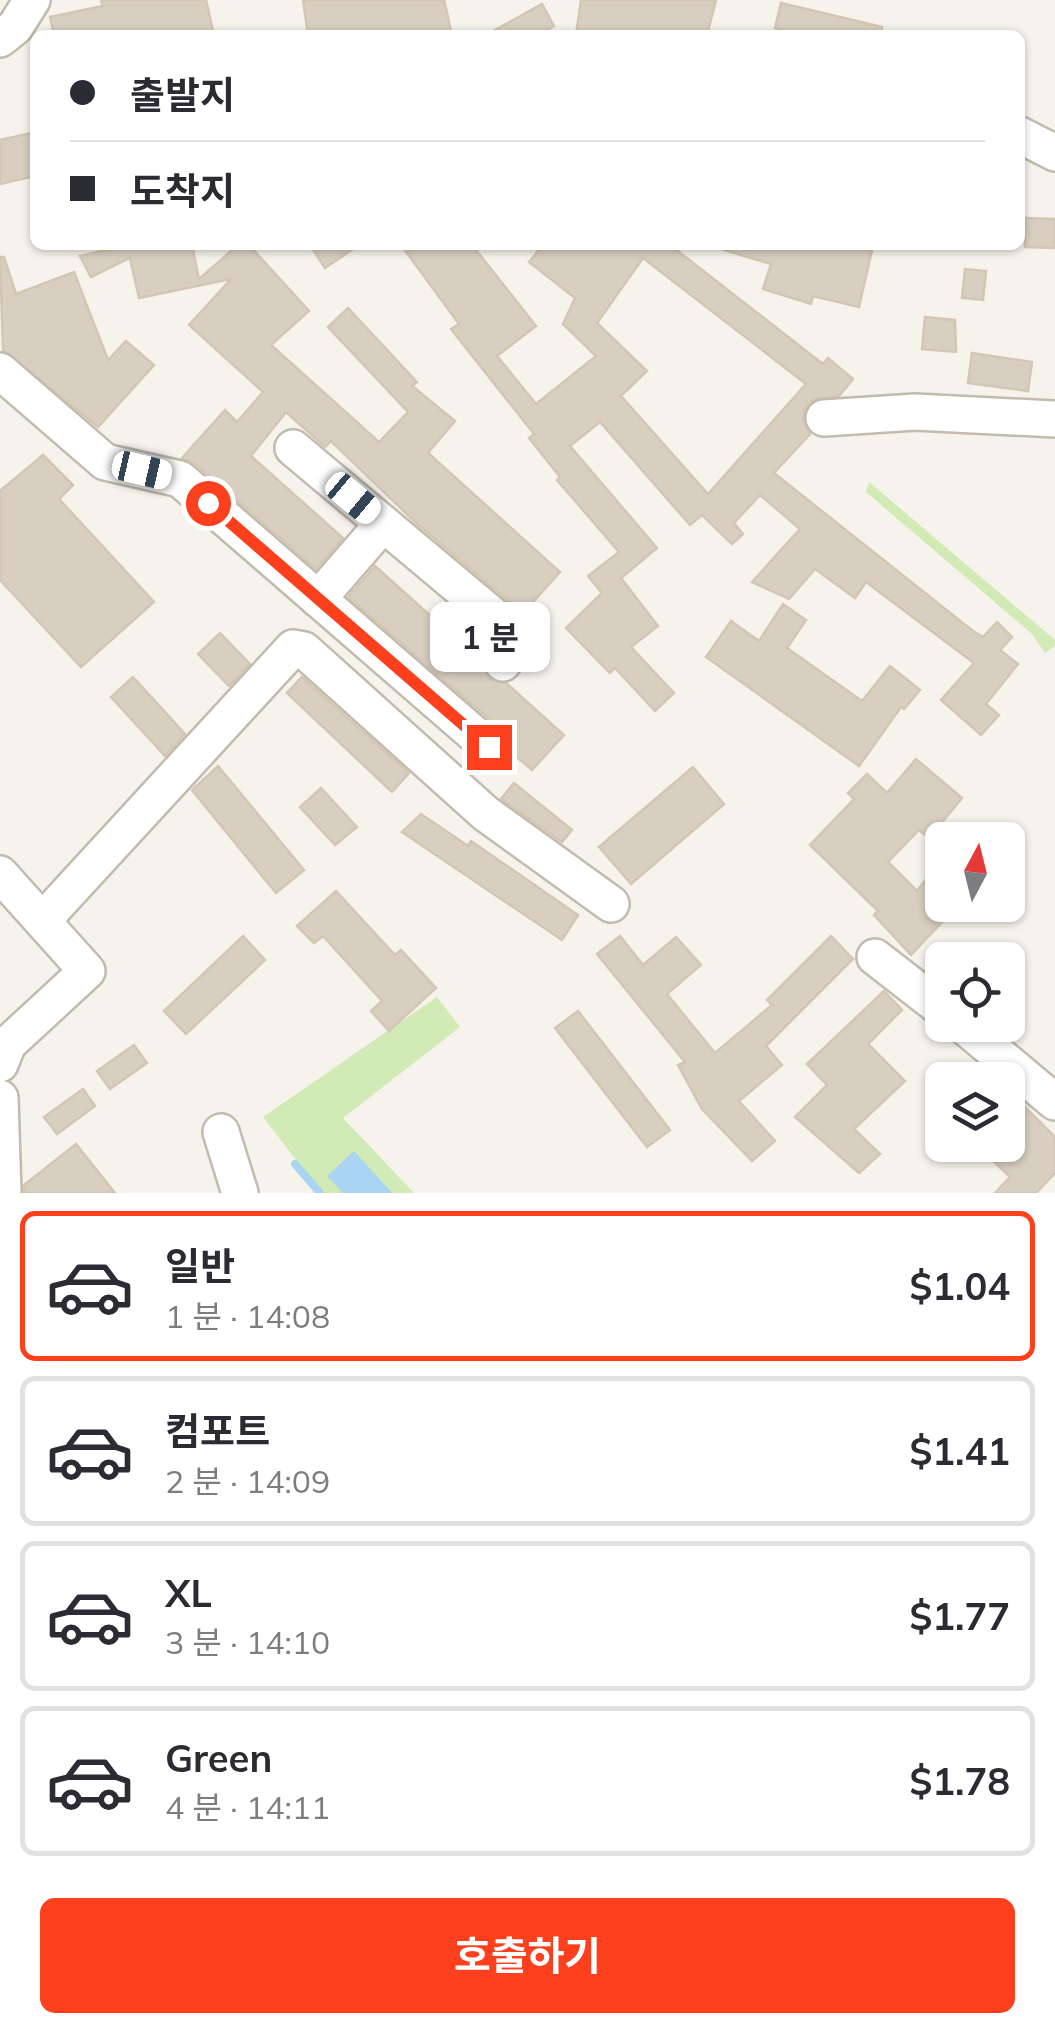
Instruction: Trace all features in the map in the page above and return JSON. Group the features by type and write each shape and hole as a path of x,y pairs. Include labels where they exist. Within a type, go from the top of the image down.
{"street":[{"path":"0,39 15,27 32,0"},
{"path":"1025,137 1055,153"},
{"path":"0,371 105,462 180,479 489,747"},
{"path":"824,418 915,412 1055,419"},
{"path":"293,448 521,639 503,663"},
{"path":"318,598 383,524"},
{"path":"43,920 293,648 304,650 485,814 611,904"},
{"path":"0,874 87,970 8,1044 0,1064"},
{"path":"874,957 925,996"},
{"path":"983,1042 1055,1102"},
{"path":"0,1098 3,1193"},
{"path":"221,1132 240,1193"}],"green space":[{"path":"869,482 1055,640 1055,646 1045,653 1032,634 866,492"},
{"path":"437,997 460,1027 343,1118 414,1193 322,1193 263,1117"}],"water":[{"path":"354,1151 392,1193 343,1193 327,1176"}],"building":[{"path":"101,0 206,0 213,30 53,30 50,17 103,6"},
{"path":"303,0 444,0 451,30 307,30"},
{"path":"581,0 716,0 708,30 577,30"},
{"path":"781,3 882,27 882,30 775,28"},
{"path":"542,4 554,26 546,30 495,30"},
{"path":"30,133 30,177 0,184 0,140"},
{"path":"1025,218 1055,219 1055,248 1025,247"},
{"path":"106,250 193,250 199,279 232,250 254,250 309,311 271,345 379,442 408,412 328,327 348,308 417,382 412,386 455,421 428,453 560,572 523,613 416,523 331,441 325,447 286,412 251,456 343,538 316,569 194,463 182,458 225,410 237,422 263,392 189,325 231,279 139,298 130,258 91,277 80,256"},
{"path":"313,250 352,250 325,268"},
{"path":"405,250 476,250 536,326 497,356 536,404 596,356 563,324 575,298 529,262 539,250 676,250 823,364 828,358 853,379 839,396 813,400 805,408 803,420 810,434 774,473 973,631 983,637 997,622 1012,637 1000,650 1018,664 986,704 999,715 981,735 941,700 974,663 866,582 855,598 815,569 789,599 752,582 800,529 760,495 734,523 743,534 732,544 702,515 690,525 600,422 570,446 657,548 621,578 658,626 631,647 674,693 655,711 615,668 610,673 566,628 602,593 588,576 619,552 557,480 560,477 529,438 534,434 451,329 459,324","holes":["643,258 806,384 708,494 621,396 647,371 597,323"]},
{"path":"724,250 872,250 859,307 813,296 811,304 763,289 771,264"},
{"path":"0,257 4,257 16,294 74,272 108,360 126,341 154,365 98,427 3,350"},
{"path":"965,269 986,271 983,300 962,298"},
{"path":"925,317 955,320 956,352 922,349"},
{"path":"972,353 1032,362 1028,391 968,383"},
{"path":"43,455 73,485 59,499 154,602 81,667 0,580 0,491"},
{"path":"375,566 482,662 490,679 506,683 564,735 532,770 510,751 503,731 348,597"},
{"path":"783,604 806,620 787,648 862,701 890,666 920,690 904,709 901,707 859,766 706,657 731,621 759,641"},
{"path":"220,633 250,664 229,686 198,654"},
{"path":"133,677 185,734 165,756 111,697"},
{"path":"302,677 409,773 392,792 287,693"},
{"path":"916,759 962,798 942,822 925,822 925,835 919,830 888,862 917,891 925,881 925,922 942,922 911,955 874,915 878,911 810,845 854,799 848,793 867,774 887,793"},
{"path":"218,766 304,870 276,893 192,790"},
{"path":"693,767 724,804 631,884 599,847"},
{"path":"514,783 572,830 562,842 501,799"},
{"path":"321,788 357,827 335,845 300,807"},
{"path":"421,814 468,846 471,841 578,915 562,940 402,832"},
{"path":"336,891 395,955 401,950 436,988 389,1031 371,1011 382,1001 323,936 314,943 297,926"},
{"path":"243,936 265,960 186,1034 164,1011"},
{"path":"620,936 643,965 676,937 701,965 667,994 715,1053 772,1005 767,1000 831,936 853,959 766,1046 782,1065 739,1101 775,1141 752,1161 702,1109 678,1065 685,1062 597,954"},
{"path":"884,991 902,1010 868,1044 905,1081 854,1129 880,1154 859,1173 795,1117 827,1085 807,1064"},
{"path":"578,1011 670,1130 647,1147 555,1028"},
{"path":"134,1045 147,1063 110,1089 97,1071"},
{"path":"83,1089 95,1106 57,1134 44,1117"},
{"path":"1025,1107 1055,1137 1055,1173 1036,1193 995,1193 1010,1177 995,1162 1025,1162"},
{"path":"76,1144 115,1193 24,1193 24,1185"}],"waterway":[{"path":"295,1164 320,1193"}],"route":[{"path":"208,503 489,747"}]}
